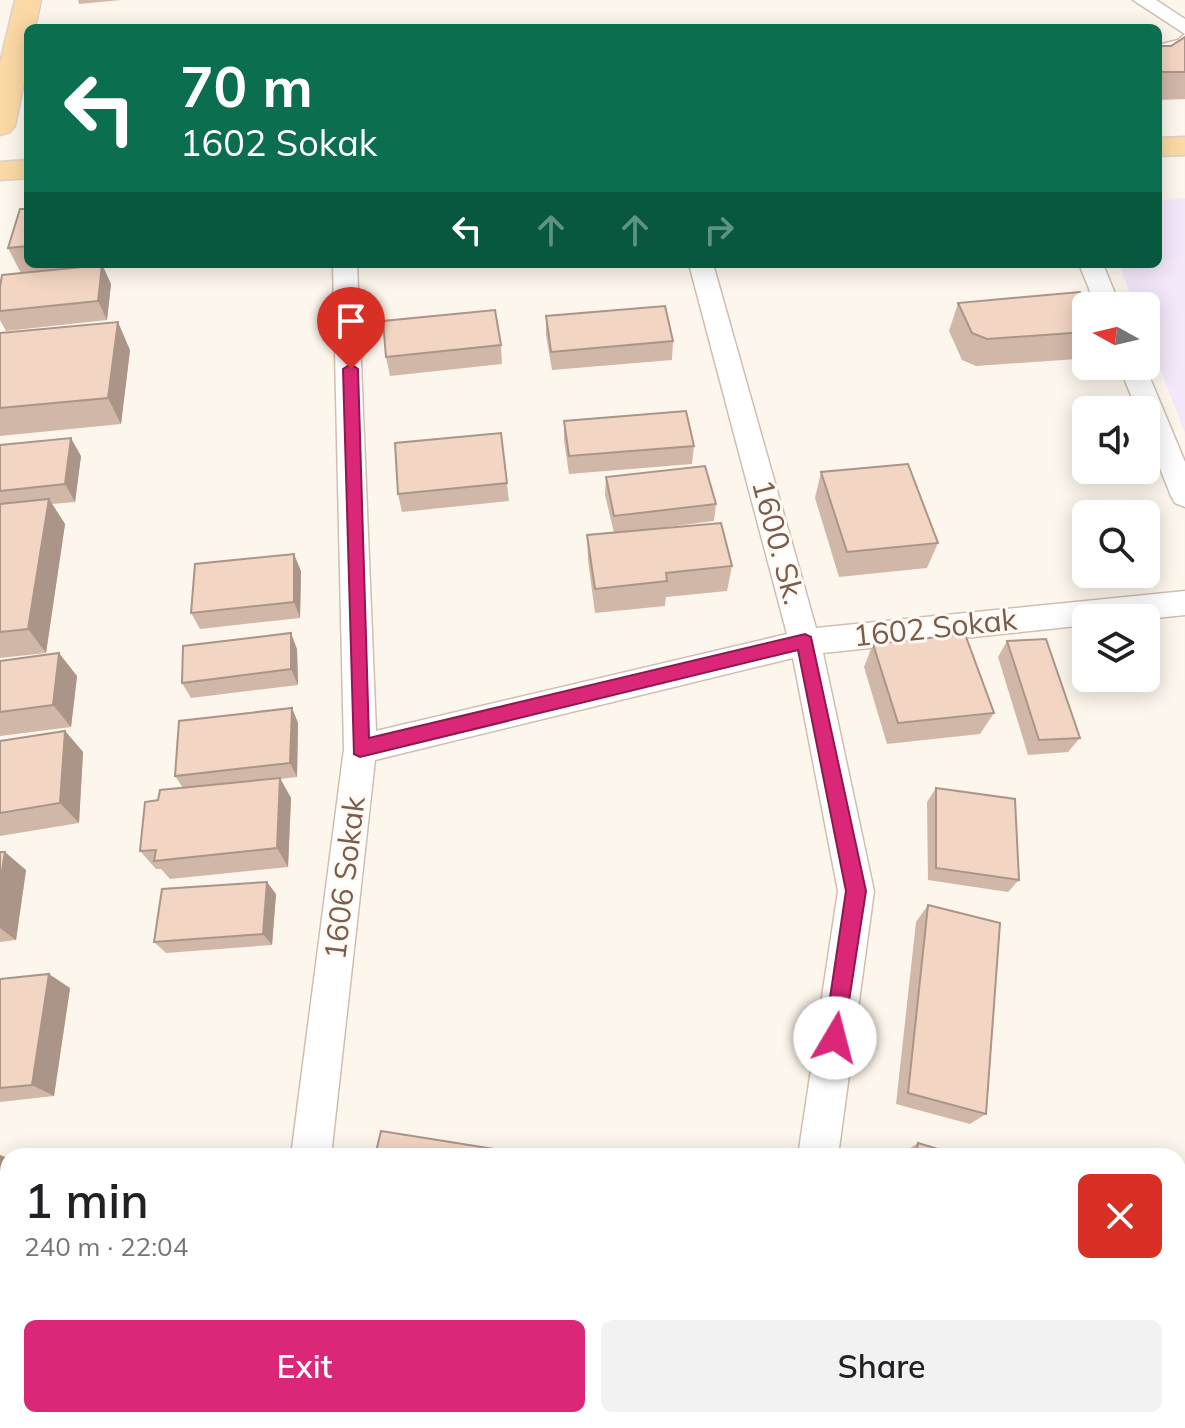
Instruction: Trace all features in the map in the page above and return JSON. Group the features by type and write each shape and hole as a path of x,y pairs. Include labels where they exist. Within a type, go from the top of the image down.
{"main road":[{"path":"0,126 28,0"},
{"path":"1162,147 1185,146"},
{"path":"0,171 24,169"}],"street":[{"path":"1143,0 1185,28"},
{"name":"1606 Sokak","path":"312,1148 360,749 345,268"},
{"name":"1600. Sk.","path":"702,268 805,642 856,891 819,1148"},
{"path":"1093,268 1102,292"},
{"path":"1138,380 1185,496"},
{"name":"1602 Sokak","path":"360,749 805,642 1185,603"}],"lane":[{"path":"1162,47 1182,42 1185,37"}],"shaded area":[{"path":"1185,198 1185,433 1160,369 1160,292 1130,292 1121,268 1162,268 1162,201"}],"building":[{"path":"1185,37 1185,72 1162,72 1162,46 1171,46"},
{"path":"20,209 24,209 24,246 8,248"},
{"path":"102,268 98,301 0,311 2,275"},
{"path":"1072,293 1072,333 987,339 972,333 958,303"},
{"path":"665,306 673,341 551,352 546,316"},
{"path":"495,310 501,345 386,357 383,321"},
{"path":"118,322 108,398 0,408 0,333"},
{"path":"686,411 694,446 569,456 564,421"},
{"path":"501,433 507,483 398,494 395,443"},
{"path":"71,438 65,484 0,491 0,445"},
{"path":"908,464 938,543 847,552 821,472"},
{"path":"705,466 716,504 614,516 606,477"},
{"path":"49,499 28,629 0,632 0,504"},
{"path":"721,523 732,566 666,573 667,581 595,589 587,535"},
{"path":"294,554 294,602 191,613 195,564"},
{"path":"291,633 291,669 182,683 183,646"},
{"path":"965,634 994,713 898,723 873,644"},
{"path":"1046,639 1080,738 1039,740 1007,641"},
{"path":"59,653 53,705 0,712 0,661"},
{"path":"292,708 290,763 175,776 179,721"},
{"path":"65,731 60,803 0,813 0,741"},
{"path":"280,778 277,848 154,861 156,850 140,851 145,802 158,800 160,790"},
{"path":"936,788 1015,799 1019,880 936,868"},
{"path":"0,852 5,852 0,883"},
{"path":"267,882 263,934 154,942 162,889"},
{"path":"928,905 1000,923 986,1114 908,1093"},
{"path":"49,974 32,1085 0,1088 0,979"},
{"path":"381,1131 488,1148 377,1148"},
{"path":"918,1143 935,1148 917,1148"}],"route":[{"path":"351,369 360,749 805,642 856,891 835,1038"}]}
